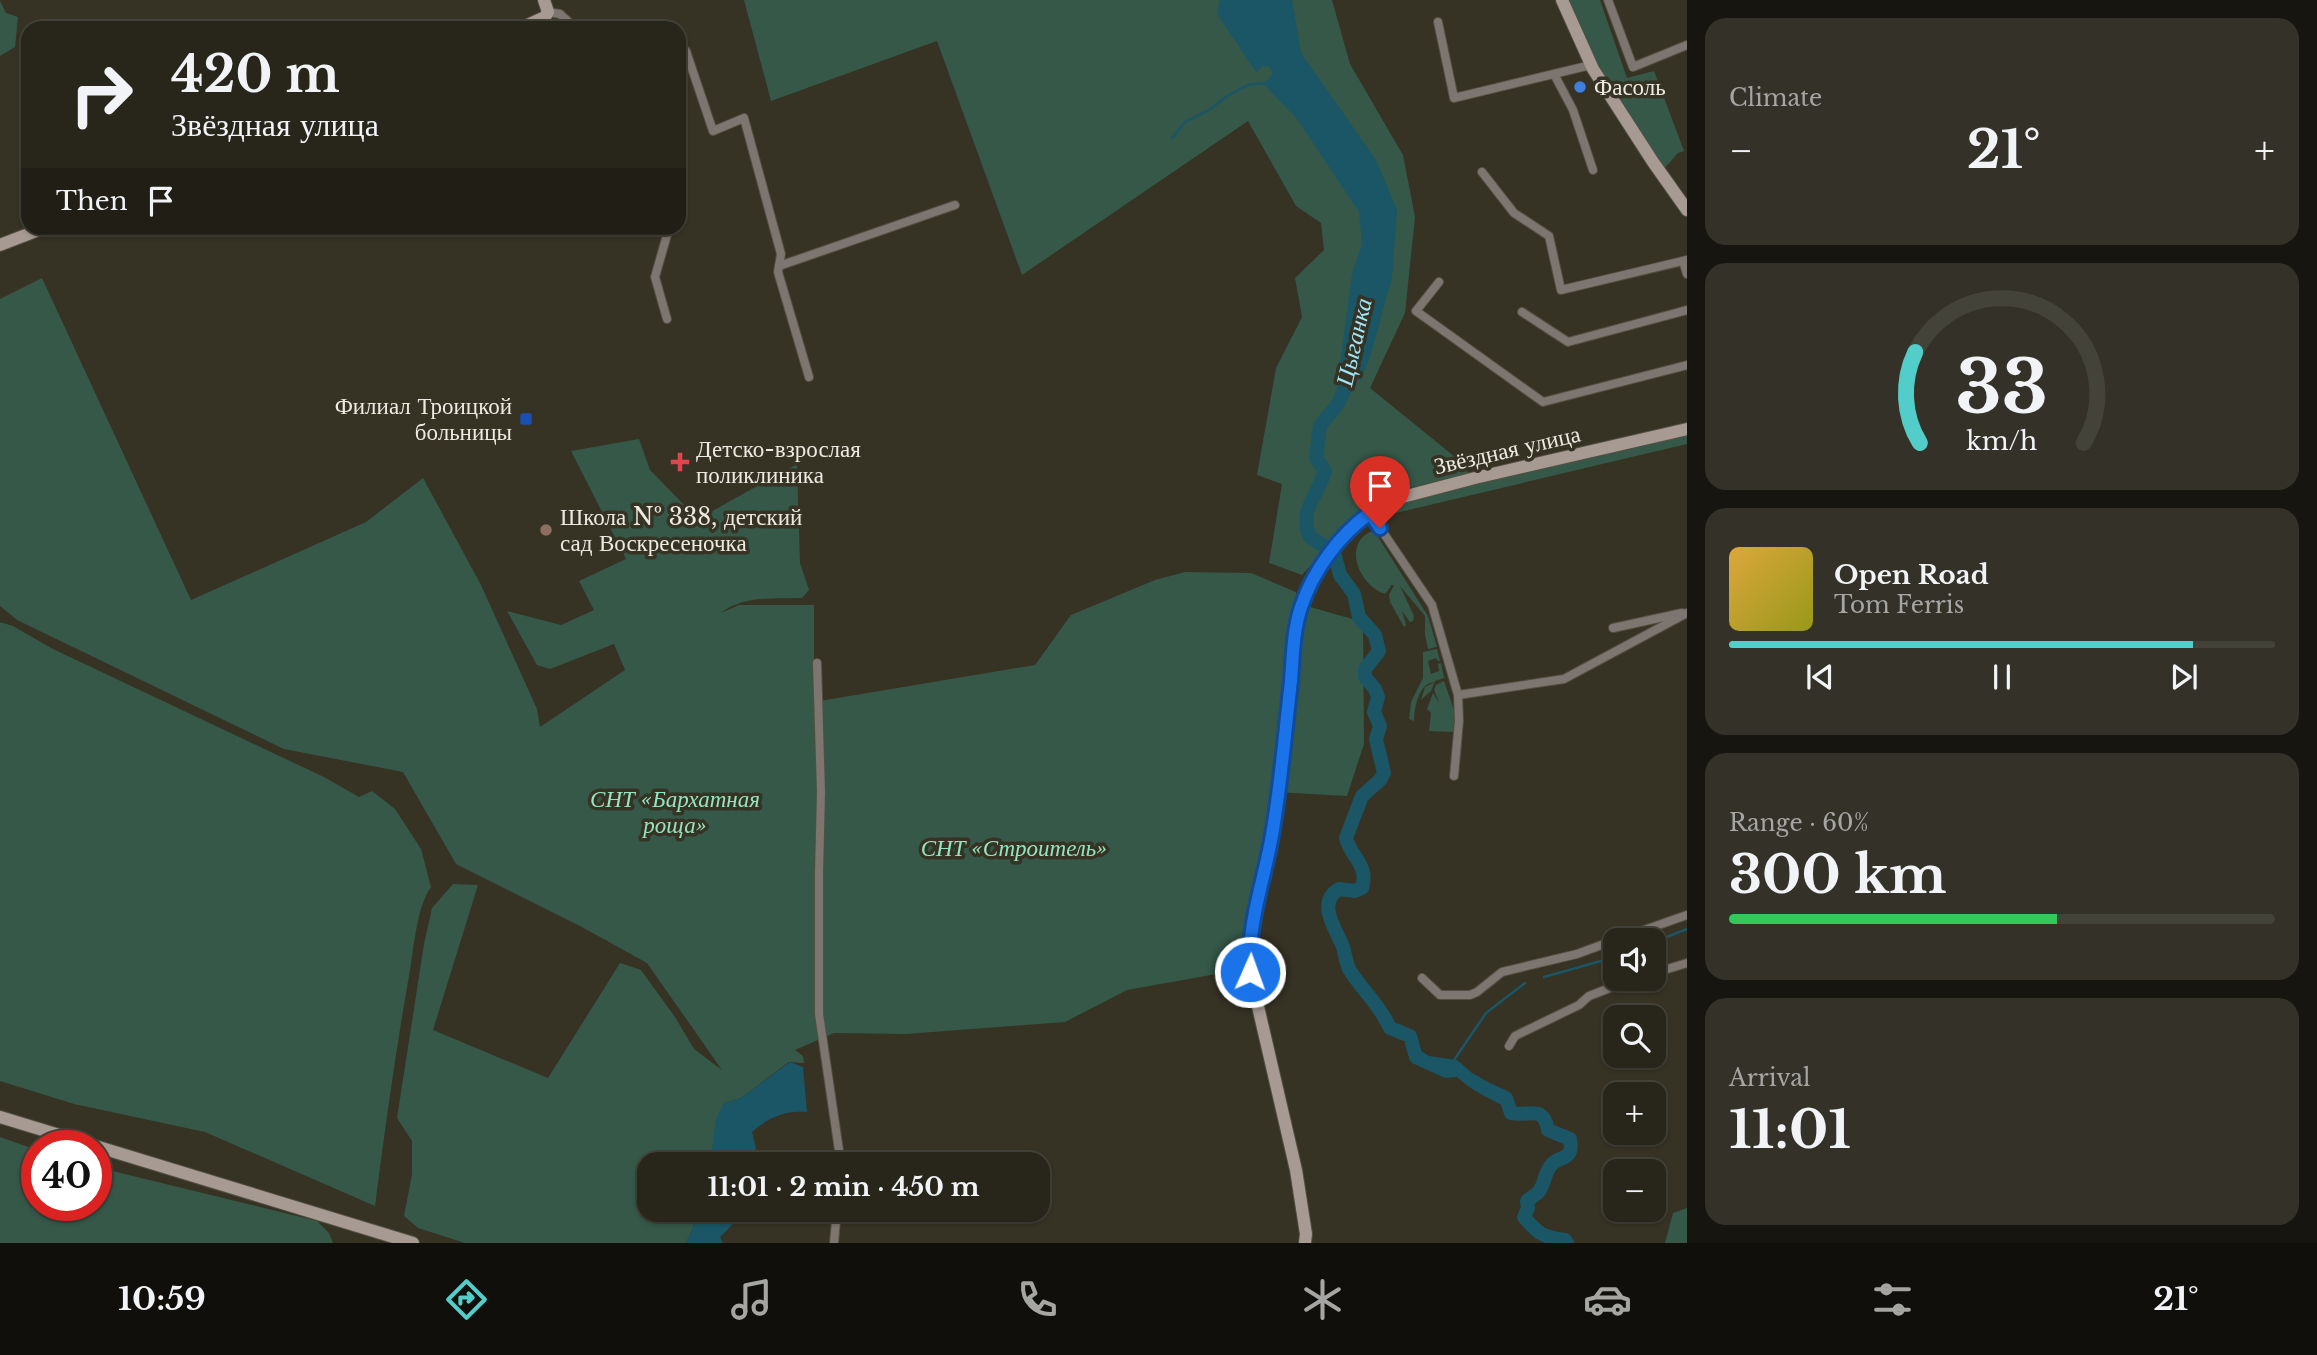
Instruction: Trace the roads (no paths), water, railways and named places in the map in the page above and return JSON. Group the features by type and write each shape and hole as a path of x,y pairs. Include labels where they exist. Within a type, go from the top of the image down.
{"street":[{"path":"1562,0 1591,65 1687,210"},
{"path":"1608,0 1633,67 1687,45"},
{"path":"536,21 545,17 546,6 568,21"},
{"path":"1438,22 1454,98 1591,65"},
{"path":"686,51 713,131 744,118 781,254 778,272 809,377"},
{"path":"1554,74 1573,110 1593,170"},
{"path":"1482,172 1514,213 1549,236 1561,290 1685,260 1687,274"},
{"path":"779,266 955,205"},
{"path":"0,245 26,235"},
{"path":"667,235 655,277 667,319"},
{"path":"1439,282 1416,311 1543,402 1687,365"},
{"path":"1522,312 1568,342 1687,310"},
{"name":"Звёздная улица","path":"1305,1243 1296,1170 1250,972 1248,951 1272,836 1295,632 1309,586 1346,532 1370,513 1395,499 1461,481 1687,429"},
{"path":"1370,513 1432,605 1460,703 1454,776"},
{"path":"1458,695 1564,679 1687,612"},
{"path":"1613,628 1687,612"},
{"path":"817,663 821,792 818,898 820,1014 839,1152"},
{"path":"1653,928 1686,917"},
{"path":"1422,978 1440,995 1470,995 1502,972 1577,954 1603,945"},
{"path":"1666,969 1687,963"},
{"path":"1509,1046 1515,1036 1603,991"},
{"path":"0,1117 413,1243"},
{"path":"834,1243 836,1222"}],"water":[{"path":"1220,0 1292,0 1301,53 1376,160 1397,210 1392,277 1361,380 1348,380 1340,364 1352,274 1362,244 1359,212 1298,120 1263,83 1273,73 1270,67 1263,66 1256,72 1217,14"},
{"path":"1410,1036 1413,1046 1429,1056 1457,1060 1472,1073 1510,1094 1502,1105 1457,1077 1445,1078 1412,1063 1409,1059"},
{"path":"790,1062 803,1067 807,1112 792,1112 765,1122 752,1132 754,1152 712,1152 716,1119 724,1103 741,1098"},
{"path":"696,1222 733,1222 720,1237 723,1243 686,1243"}],"waterway":[{"path":"1172,138 1185,122 1209,110 1227,96 1248,85 1263,83"},
{"name":"Цыганка","path":"1351,362 1348,380 1339,402 1320,426 1316,458 1325,471 1310,503 1306,519 1310,537 1334,552 1340,575 1354,594 1359,617 1375,635 1379,651 1365,669 1365,677 1378,697 1374,712 1380,726 1376,739 1384,773 1362,796 1346,838 1363,873 1362,888 1355,891 1339,889 1332,895 1328,909 1349,969 1390,1028 1410,1036 1415,1054"},
{"path":"1666,937 1687,929"},
{"path":"1544,977 1603,960"},
{"path":"1452,1063 1486,1013 1525,983"},
{"name":"Цыганка","path":"1491,1091 1506,1098 1511,1113 1539,1114 1546,1122 1548,1130 1570,1139 1570,1151 1550,1167 1538,1193 1527,1201 1528,1208 1524,1217 1542,1234 1565,1240 1567,1243"}],"place":[{"name":"Фасоль","path":"1580,87"},
{"name":"Филиал Троицкой больницы","path":"526,419"},
{"name":"Детско-взрослая поликлиника","path":"680,462"},
{"name":"Школа № 338, детский сад Воскресеночка","path":"546,530"}],"park label":[{"name":"СНТ «Бархатная роща»","path":"675,812"},
{"name":"СНТ «Строитель»","path":"1014,848"}]}
